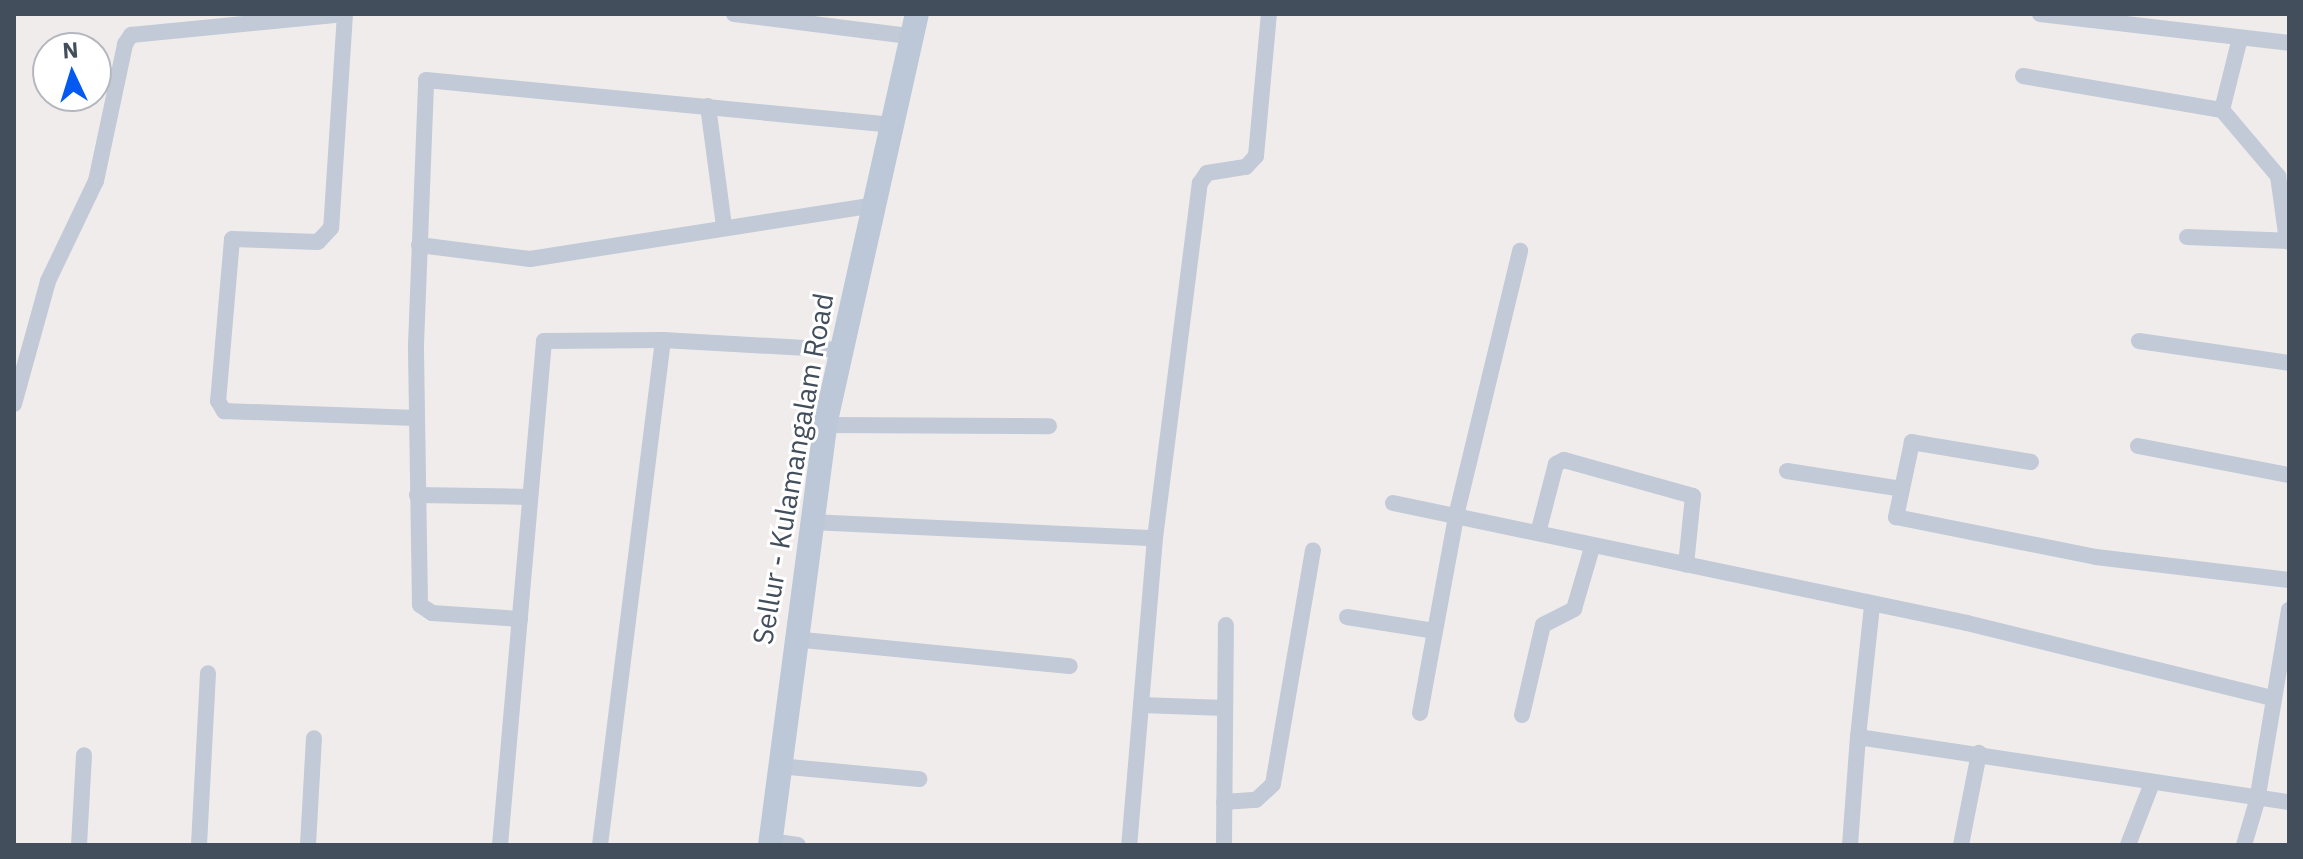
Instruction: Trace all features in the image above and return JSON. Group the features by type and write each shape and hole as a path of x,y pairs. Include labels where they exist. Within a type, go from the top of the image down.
{"main road":[{"name":"Sellur - Kulamangalam Road","path":"770,843 793,639 825,425 913,25"}],"street":[{"path":"14,404 48,281 96,181 131,35 345,14 331,228 318,242 232,239 218,401 224,411 416,418"},
{"path":"734,14 913,25"},
{"path":"1129,845 1155,538 1200,183 1207,173 1246,167 1256,156 1269,14"},
{"path":"2040,14 2289,43"},
{"path":"2222,110 2240,38"},
{"path":"2023,76 2222,110 2278,176 2288,241 2187,237"},
{"path":"520,619 424,611 416,418 426,80 891,125"},
{"path":"708,106 724,226"},
{"path":"419,245 521,259 873,205"},
{"path":"1420,713 1456,516 1520,251"},
{"path":"600,845 663,340"},
{"path":"500,845 544,341 663,340 840,350"},
{"path":"2139,341 2289,363"},
{"path":"825,425 1049,426"},
{"path":"2031,462 1912,442 1896,517 2096,557 2289,580"},
{"path":"2138,446 2289,475"},
{"path":"1538,533 1556,464 1564,460 1693,496 1686,565"},
{"path":"1787,471 1902,489"},
{"path":"417,495 530,497"},
{"path":"1393,503 1538,533 1592,548 1967,623 2272,698"},
{"path":"811,522 1155,538"},
{"path":"1522,715 1543,625 1574,609 1592,548"},
{"path":"1224,802 1256,800 1273,784 1313,550"},
{"path":"1850,845 1872,605"},
{"path":"2244,845 2257,801 2289,610"},
{"path":"1347,617 1434,631"},
{"path":"1224,845 1226,625"},
{"path":"793,639 1070,666"},
{"path":"199,845 208,673"},
{"path":"1141,705 1225,708"},
{"path":"1858,737 1979,753 2257,801 2289,802"},
{"path":"308,845 314,738"},
{"path":"1961,845 1979,753"},
{"path":"79,845 84,755"},
{"path":"778,766 919,779"},
{"path":"2128,845 2152,783"},
{"path":"770,843 798,845"}]}
